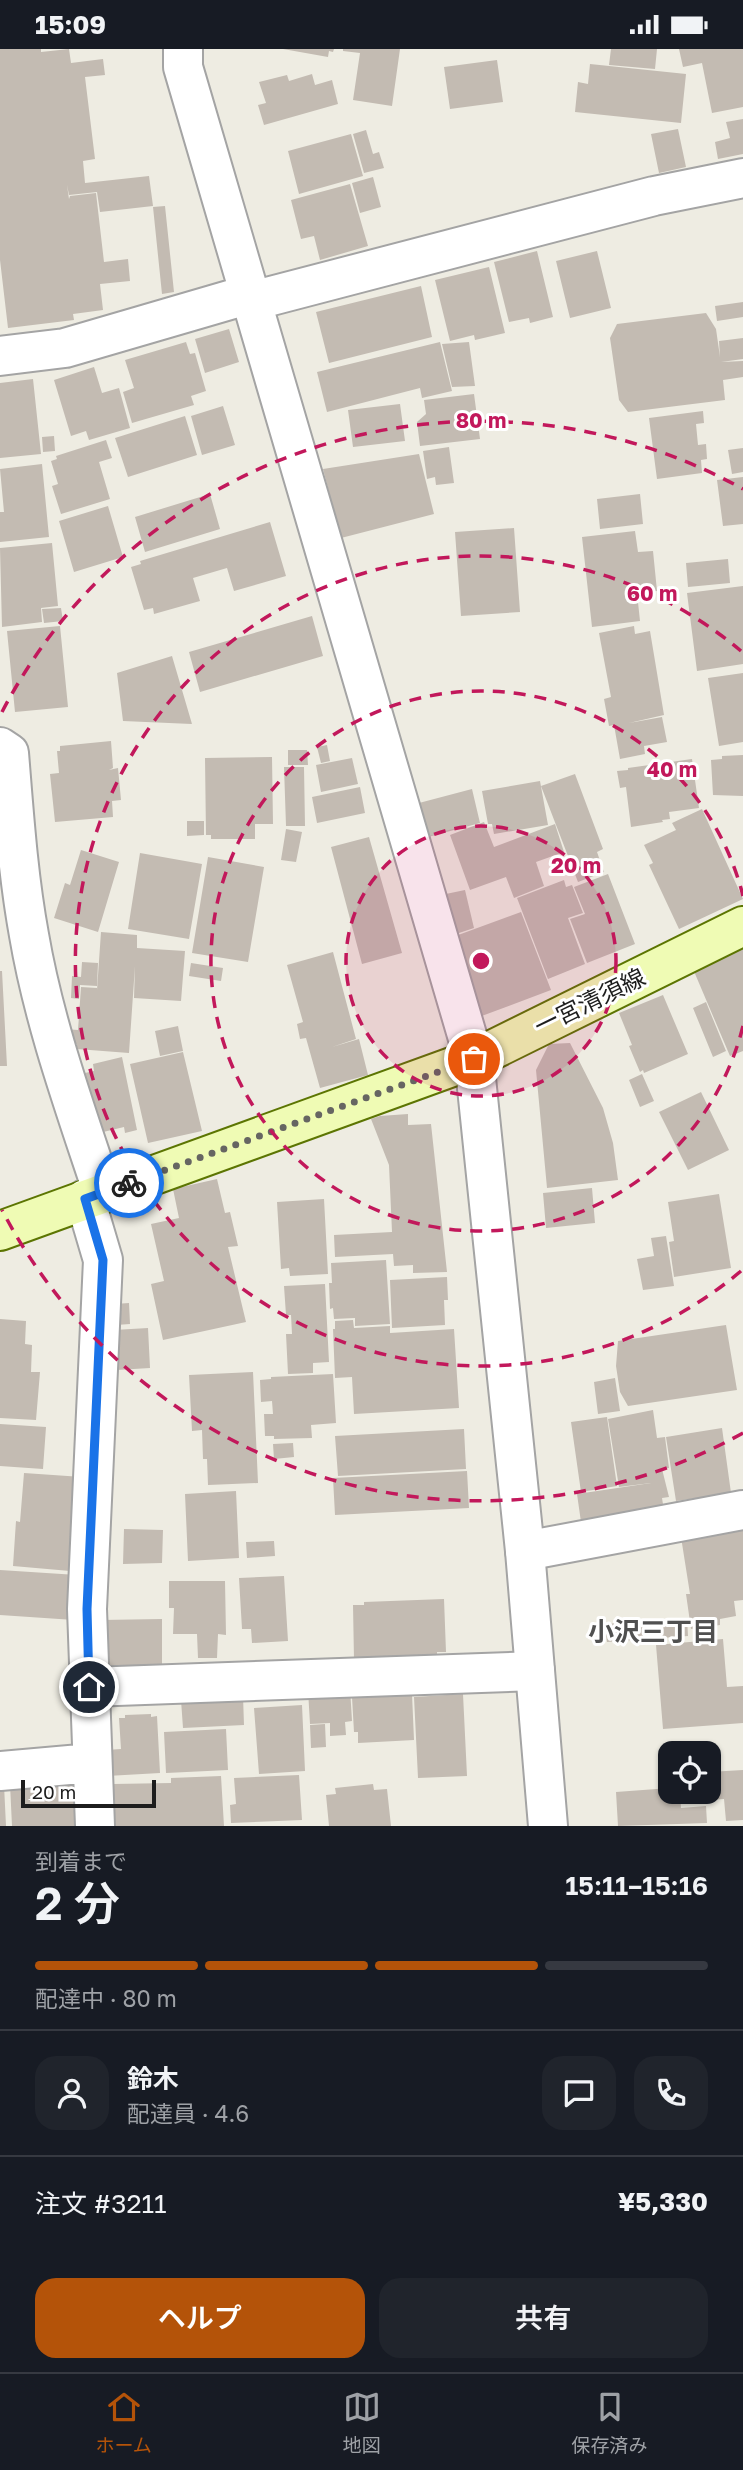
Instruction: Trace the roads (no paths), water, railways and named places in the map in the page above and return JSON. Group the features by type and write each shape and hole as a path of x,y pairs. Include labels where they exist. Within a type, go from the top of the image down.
{"main road":[{"name":"一宮清須線","path":"0,1231 474,1059 743,926"}],"street":[{"path":"183,49 184,67 474,1059 525,1551 548,1826"},
{"path":"0,356 65,348 654,196 743,178"},
{"path":"0,747 9,753 18,863 14,938 55,1049 94,1196 103,1260 87,1609 95,1826"},
{"path":"525,1551 743,1510"},
{"path":"89,1687 535,1671"},
{"path":"0,1771 92,1763"}],"district":[{"name":"小沢三丁目","path":"653,1632"}]}
